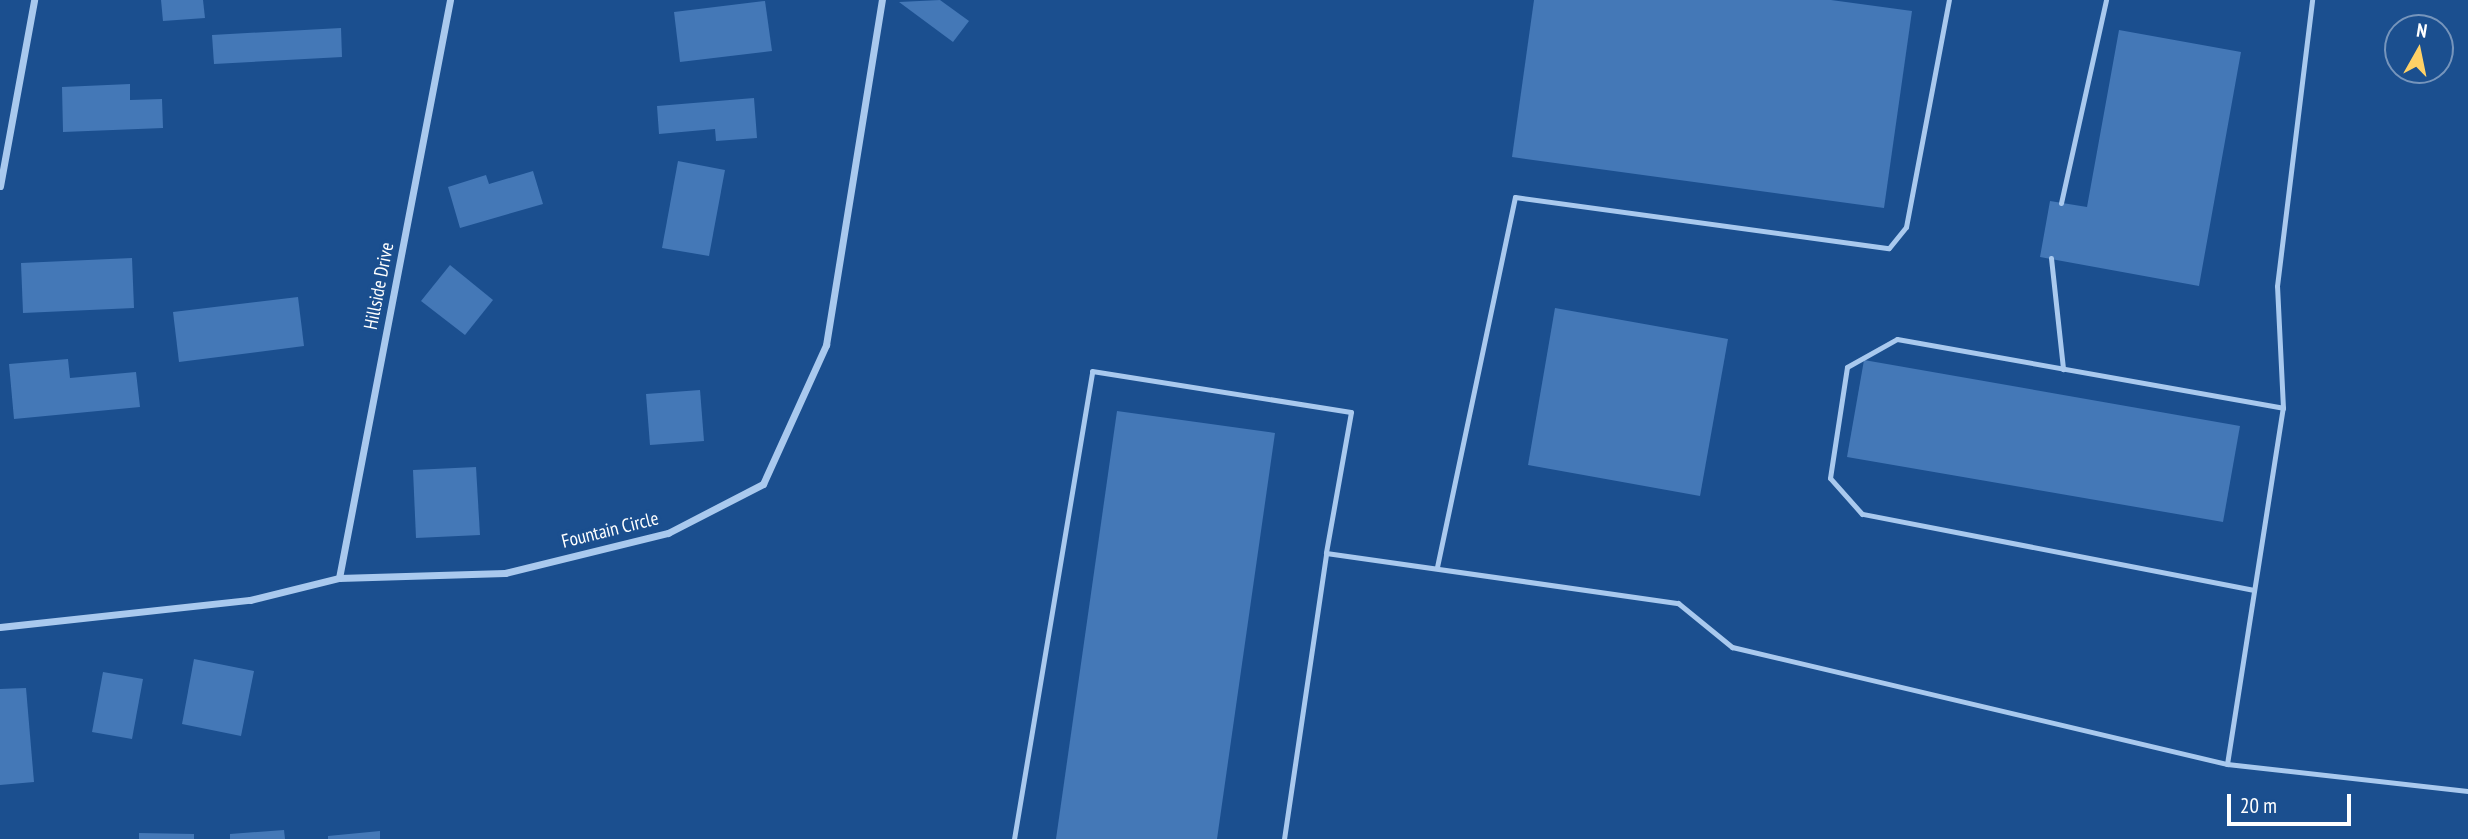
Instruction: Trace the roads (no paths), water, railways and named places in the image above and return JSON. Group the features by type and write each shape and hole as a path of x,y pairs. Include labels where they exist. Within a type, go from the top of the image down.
{"street":[{"path":"0,186 34,0"},
{"name":"Hillside Drive","path":"339,578 450,0"},
{"name":"Fountain Circle","path":"0,627 237,602 339,578 505,573 668,533 764,484 826,345 882,0"}],"lane":[{"path":"1437,567 1515,197 1889,248 1906,227 1949,0"},
{"path":"2061,203 2106,0"},
{"path":"2227,764 2283,408 2277,286 2312,0"},
{"path":"2051,258 2063,369"},
{"path":"2254,590 1862,514 1830,478 1847,367 1897,339 2283,408"},
{"path":"1014,839 1092,371 1351,412 1326,553 1283,839"},
{"path":"1326,553 1678,603 1732,647 2227,764 2468,791"}]}
